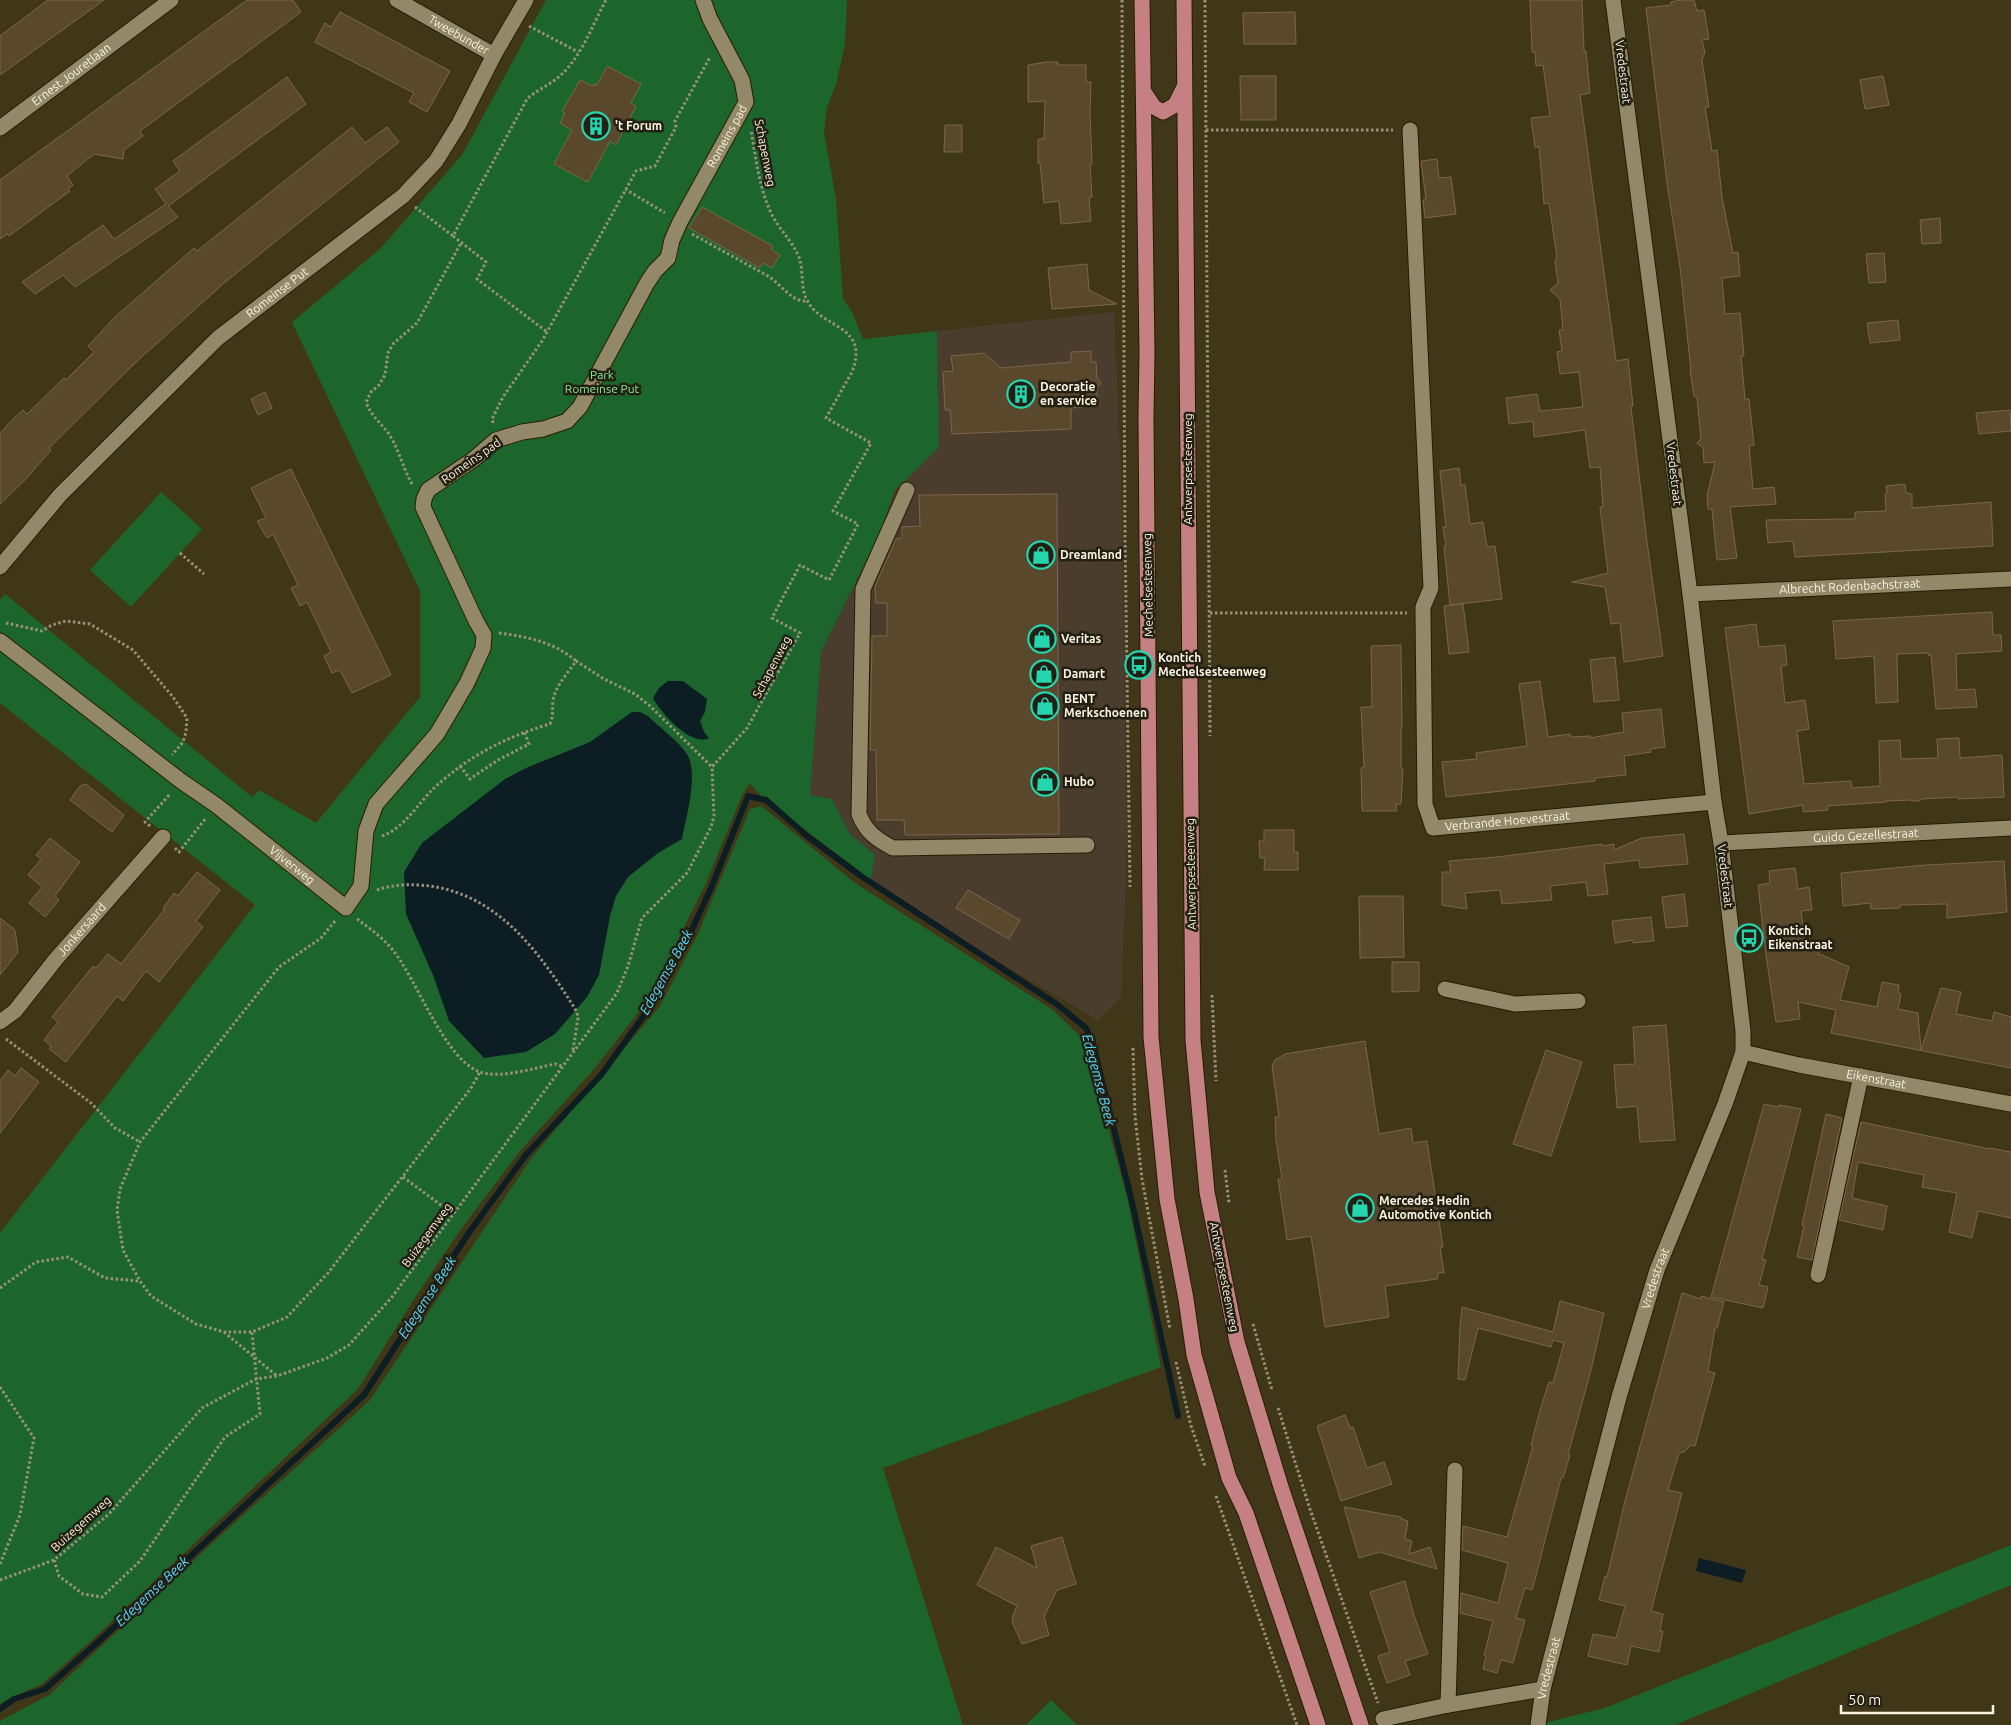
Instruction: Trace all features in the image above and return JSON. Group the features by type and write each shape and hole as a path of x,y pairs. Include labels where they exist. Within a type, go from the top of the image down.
{"main road":[{"name":"Mechelsesteenweg","path":"1142,0 1151,1037 1167,1199 1194,1355 1229,1478 1246,1512 1318,1725"},
{"name":"Antwerpsesteenweg","path":"1184,0 1192,1040 1207,1192 1237,1342 1281,1488 1361,1725"},
{"path":"1144,133 1156,116 1175,105 1185,86"},
{"path":"1144,92 1154,108 1177,120 1185,128"}],"street":[{"path":"141,22 150,0"},
{"name":"Ernest Jouretlaan","path":"0,128 171,0"},
{"name":"Tweebunder","path":"396,0 494,55"},
{"name":"Romeinse Put","path":"0,567 60,495 218,338 403,196 436,161 459,124 494,55 526,0"},
{"name":"Romeins pad","path":"424,499 428,490 496,440 567,421 580,407 655,271 668,258 672,240 679,225 746,102 742,80 710,19 703,0"},
{"name":"Vredestraat","path":"1538,1725 1543,1689 1619,1397 1657,1270 1743,1052 1743,1031 1721,843 1714,802 1690,594 1613,0"},
{"path":"1410,130 1431,588 1423,610"},
{"path":"907,490 863,589 859,814 862,823 880,842 893,848 1087,845"},
{"path":"346,908 361,886 366,831 376,804 437,734 466,683 483,648 484,635 423,508 424,499"},
{"name":"Albrecht Rodenbachstraat","path":"1690,594 2011,579"},
{"name":"Verbrande Hoevestraat","path":"1423,610 1425,804 1433,828 1714,802"},
{"name":"Vijverweg","path":"0,640 181,781 216,805 346,908"},
{"name":"Guido Gezellestraat","path":"1721,843 2011,828"},
{"name":"Jonkersaard","path":"0,1022 15,1011 56,960 163,837"},
{"path":"1445,989 1515,1004 1578,1001"},
{"name":"Eikenstraat","path":"1743,1052 2011,1104"},
{"path":"1818,1275 1862,1076"},
{"path":"1448,1705 1455,1470"},
{"path":"1383,1719 1448,1705 1543,1689"}],"path":[{"path":"453,236 527,99 561,76 572,63 606,0"},
{"path":"1205,0 1210,741"},
{"path":"516,19 578,52"},
{"path":"496,440 492,419 503,396 542,342 546,331 636,171 654,166 676,127 675,121 720,39"},
{"name":"Schapenweg","path":"713,766 747,728 800,633 772,618 800,565 829,580 858,524 833,511 871,443 826,418 852,372 855,364 855,347 846,332 817,313 807,300 797,253 773,216 762,189 746,102"},
{"path":"1206,130 1410,130"},
{"path":"625,189 679,225 768,276 796,299 807,300"},
{"path":"403,196 486,262 477,279 546,331"},
{"path":"424,499 411,482 401,456 388,434 369,412 366,402 371,392 379,385 385,375 388,353 393,344 417,323 461,243"},
{"path":"180,553 204,574"},
{"path":"1210,613 1423,610"},
{"path":"0,622 42,631 52,624 66,620 90,624 133,650 173,697 187,718 183,742 163,767"},
{"path":"484,635 497,633 545,642 565,652 604,679 635,694 713,766"},
{"path":"365,842 388,834 460,766 476,755 524,731 550,724 554,716 553,700 559,685 576,661"},
{"path":"1127,662 1148,664"},
{"path":"1189,664 1210,663"},
{"path":"1127,667 1148,664"},
{"path":"460,766 470,779 498,760 529,744 524,731"},
{"name":"Buizegemweg","path":"0,1580 54,1560 109,1514 202,1408 256,1379 277,1376 327,1358 349,1345 392,1297 617,993 628,966 642,918 687,873 699,854 714,816 713,766"},
{"path":"181,781 145,822 179,852 216,805"},
{"path":"398,886 423,885 444,888 478,901 514,928 553,974 577,1012 578,1018 572,1052"},
{"path":"480,1072 471,1088 328,1273 287,1317 252,1332 224,1332 196,1324 173,1311 151,1296 140,1281 123,1250 117,1210 120,1188 140,1142 279,967 321,938 346,908 373,930 392,949 450,1046 465,1062 480,1072 497,1074 555,1064 562,1066"},
{"path":"1212,993 1217,1087"},
{"path":"0,1032 90,1104 115,1128 140,1142"},
{"path":"1224,1162 1230,1209"},
{"path":"403,1177 453,1214"},
{"path":"0,1288 36,1262 68,1257 105,1278 140,1281"},
{"path":"1252,1319 1273,1392"},
{"path":"224,1332 277,1376"},
{"path":"54,1560 59,1576 83,1594 102,1597 140,1561 224,1438 260,1414 252,1332"},
{"path":"0,1387 34,1438 20,1516 0,1564"},
{"path":"1275,1401 1310,1509 1383,1719"}],"shaded area":[{"path":"1114,312 1121,477 1127,846 1121,998 1098,1020 977,949 871,880 875,855 850,834 832,799 810,795 821,652 879,535 895,490 939,446 937,331"},
{"path":"668,681 683,681 707,699 705,712 700,721 704,732 709,738 694,738 685,733 669,720 657,704 653,698 659,688"},
{"path":"632,712 640,712 648,716 687,754 692,773 692,784 682,839 658,853 628,877 616,896 610,916 599,975 587,997 555,1034 526,1052 484,1058 449,1021 433,975 406,914 404,872 422,843 505,779 526,768 590,742"},
{"path":"1699,1558 1746,1570 1742,1583 1696,1571"}],"green space":[{"name":"Park Romeinse Put","path":"546,0 847,0 845,44 836,84 827,107 824,133 836,199 843,299 852,312 863,339 937,331 939,447 895,490 879,535 821,652 810,795 832,799 850,834 875,855 871,880 762,797 750,783 742,795 706,883 648,1000 595,1068 520,1151 461,1229 414,1299 358,1389 93,1639 42,1684 0,1704 0,1233 255,905 0,703 0,600 5,594 252,797 259,790 316,823 420,697 420,591 292,322 380,249 462,155"},
{"path":"161,492 202,529 131,607 90,570"},
{"path":"761,806 855,883 1053,1010 1084,1040 1128,1201 1161,1367 883,1468 963,1725 0,1725 0,1721 49,1695 370,1400 530,1160 660,1006 697,936 750,809"},
{"path":"2011,1545 2011,1585 1675,1725 1536,1725 1605,1708"},
{"path":"1051,1700 1077,1725 1026,1725"}],"building":[{"path":"48,0 104,0 0,75 0,36"},
{"path":"247,0 293,0 301,12 140,131 143,136 124,150 123,159 94,154 67,176 73,185 68,189 70,191 9,236 7,234 0,239 0,180"},
{"path":"1530,0 1582,0 1584,51 1586,51 1590,93 1580,95 1616,361 1628,359 1633,406 1631,407 1663,656 1624,662 1620,623 1611,624 1605,587 1572,582 1608,573 1600,507 1603,507 1600,467 1590,468 1585,430 1534,437 1533,421 1509,424 1506,398 1537,394 1540,411 1583,407 1579,372 1560,374 1557,352 1562,351 1559,330 1563,330 1560,299 1550,290 1558,283 1555,260 1557,258 1549,203 1544,204 1539,147 1535,147 1531,118 1550,116 1543,65 1536,66 1535,52 1532,52"},
{"path":"1694,0 1697,11 1704,10 1709,39 1702,40 1705,52 1702,60 1709,107 1705,107 1712,151 1717,150 1722,197 1733,253 1738,252 1740,276 1722,278 1725,314 1740,313 1745,399 1749,399 1754,445 1749,446 1753,489 1774,487 1776,504 1730,507 1737,558 1717,560 1712,509 1708,509 1707,496 1715,462 1704,463 1703,448 1697,443 1701,439 1697,398 1694,396 1690,371 1680,267 1667,183 1646,8 1671,5 1671,2"},
{"path":"340,12 450,71 427,112 409,102 414,93 315,42 325,23 331,27"},
{"path":"1295,12 1296,44 1244,44 1243,13"},
{"path":"1058,62 1058,65 1086,65 1086,82 1091,82 1092,164 1090,164 1092,197 1089,198 1091,221 1061,224 1059,201 1044,203 1040,163 1038,163 1038,139 1044,139 1045,101 1028,102 1028,65"},
{"name":"'t Forum","path":"607,66 641,84 631,103 636,106 616,145 610,141 588,182 554,164 572,130 560,123 565,113 562,112 580,80 593,86 594,84 597,85"},
{"path":"1240,76 1276,76 1276,120 1241,120"},
{"path":"1883,76 1889,105 1865,109 1860,80"},
{"path":"287,77 306,104 168,206 178,217 75,287 63,275 35,294 22,282 103,225 114,239 166,204 155,189 180,171 173,161"},
{"path":"945,125 962,125 962,152 944,152"},
{"path":"352,127 365,143 387,127 399,142 224,283 135,363 49,448 51,450 25,480 0,504 0,433 14,418 23,410 27,414 64,378 66,380 94,352 88,346 115,317 194,248 197,251"},
{"path":"1437,159 1439,178 1451,177 1456,214 1425,218 1423,200 1426,199 1421,161"},
{"path":"702,207 773,246 771,249 780,255 772,268 763,263 760,268 689,228"},
{"path":"1940,218 1941,243 1922,244 1920,220"},
{"path":"1884,253 1886,282 1869,283 1866,254"},
{"path":"1087,264 1089,290 1117,304 1052,309 1048,268"},
{"path":"1898,320 1900,340 1870,343 1867,323"},
{"name":"Decoratie en service","path":"1091,351 1091,362 1096,362 1097,378 1101,383 1097,387 1097,404 1071,408 1071,429 952,434 950,410 945,410 943,372 953,371 951,356 984,353 1001,368 1071,362 1071,352"},
{"path":"265,392 272,408 258,415 251,399"},
{"path":"2010,410 2011,431 1979,434 1976,413"},
{"path":"1459,468 1461,485 1465,485 1470,524 1483,522 1487,547 1495,546 1502,599 1450,605 1443,527 1446,527 1440,471"},
{"path":"291,469 391,675 352,693 340,670 332,673 324,656 331,652 307,602 300,606 291,588 298,585 273,534 267,538 257,521 266,518 251,488"},
{"path":"1905,484 1906,493 1912,494 1912,508 1991,502 1993,546 1795,557 1793,541 1768,543 1766,520 1855,519 1855,512 1886,511 1886,486"},
{"path":"1057,494 1059,834 905,835 904,820 877,820 876,750 870,750 872,636 887,636 887,603 876,603 875,586 896,539 902,538 902,527 920,526 919,495"},
{"path":"1463,604 1469,652 1449,654 1444,606"},
{"path":"1992,612 1993,635 2001,635 2002,651 1956,654 1957,690 1975,689 1977,707 1936,709 1931,655 1929,656 1928,653 1897,654 1898,702 1876,703 1874,656 1836,659 1833,621"},
{"path":"1756,624 1759,647 1785,645 1787,665 1781,666 1785,703 1805,700 1809,729 1797,731 1804,784 1851,781 1852,788 1880,786 1879,741 1900,740 1901,759 1938,758 1937,739 1959,738 1960,758 2002,755 2004,797 1958,799 1958,797 1921,799 1919,801 1886,801 1827,806 1828,810 1803,812 1803,805 1749,814 1725,628"},
{"path":"1401,645 1401,768 1403,768 1401,804 1396,804 1397,811 1362,811 1361,768 1364,767 1361,707 1372,707 1371,646"},
{"path":"1615,657 1619,700 1594,702 1590,660"},
{"path":"1540,681 1548,737 1570,734 1571,737 1590,736 1590,738 1624,732 1622,713 1661,709 1665,747 1650,749 1651,752 1624,756 1626,775 1595,778 1595,781 1446,797 1442,762 1477,759 1476,753 1527,746 1519,684"},
{"path":"86,784 124,815 112,832 70,800 80,786"},
{"path":"1264,830 1294,830 1294,852 1298,852 1298,870 1264,870 1265,858 1260,858 1259,841 1264,841"},
{"path":"1684,834 1688,864 1640,868 1639,860 1604,864 1608,894 1588,896 1586,882 1550,886 1552,900 1502,904 1500,890 1465,893 1467,909 1442,905 1442,872 1451,872 1449,861 1602,844 1602,846 1614,844 1614,850 1642,838"},
{"path":"50,838 80,862 55,896 59,900 45,917 29,903 42,887 28,875 41,859 36,855"},
{"path":"2004,861 2007,912 1947,918 1947,904 1900,905 1900,908 1871,909 1870,903 1843,906 1841,873 1926,865"},
{"path":"1795,868 1798,889 1809,887 1812,910 1801,911 1806,947 1817,945 1819,955 1849,967 1840,1000 1877,1007 1882,982 1899,985 1898,993 1901,994 1898,1009 1918,1013 1921,1050 1941,988 1961,992 1956,1014 1992,1021 1994,1012 2011,1017 2011,1068 1831,1033 1836,1010 1798,1002 1800,1019 1776,1022 1758,885 1770,883 1769,871"},
{"path":"197,872 220,890 196,921 203,927 159,982 146,971 123,1001 117,996 66,1062 49,1049 51,1046 44,1040 58,1022 52,1017 93,966 96,968 108,954 121,964 165,909 163,908 174,893 178,896"},
{"path":"968,890 1020,920 1009,939 956,908"},
{"path":"1684,894 1688,926 1666,928 1662,897"},
{"path":"1359,896 1403,896 1404,957 1360,958"},
{"path":"1651,917 1654,941 1633,943 1633,940 1615,943 1612,921"},
{"path":"0,918 15,930 18,952 0,975"},
{"path":"1392,962 1419,962 1419,991 1392,992"},
{"path":"1666,1025 1675,1140 1640,1142 1637,1106 1617,1108 1614,1065 1635,1064 1633,1027"},
{"name":"Mercedes Hedin Automotive Kontich","path":"1365,1041 1379,1134 1411,1128 1413,1143 1427,1141 1443,1247 1440,1247 1444,1273 1439,1272 1437,1279 1385,1286 1389,1317 1325,1327 1311,1236 1287,1240 1278,1179 1282,1179 1276,1140 1275,1117 1279,1117 1272,1066 1275,1060 1285,1054"},
{"path":"1546,1050 1582,1062 1551,1156 1513,1144"},
{"path":"21,1068 39,1082 0,1133 0,1081 8,1070 15,1076"},
{"path":"1764,1104 1801,1109 1762,1259 1766,1260 1759,1285 1768,1287 1763,1308 1711,1297"},
{"path":"1826,1114 1842,1118 1812,1260 1797,1257"},
{"path":"1861,1122 2011,1152 2011,1218 1978,1211 1972,1238 1949,1232 1957,1193 1922,1187 1924,1175 1858,1162 1852,1198 1887,1206 1883,1230 1839,1220"},
{"path":"1682,1293 1701,1299 1701,1296 1724,1302 1717,1328 1715,1328 1708,1371 1715,1373 1695,1446 1691,1445 1684,1452 1679,1453 1668,1490 1682,1493 1651,1611 1663,1614 1660,1631 1663,1631 1659,1652 1631,1646 1627,1665 1588,1656 1593,1634 1616,1638 1625,1606 1599,1600 1605,1576 1607,1577 1625,1501"},
{"path":"1560,1301 1604,1313 1568,1455 1570,1455 1563,1478 1561,1478 1532,1590 1525,1588 1516,1618 1525,1620 1513,1663 1501,1660 1497,1673 1483,1669 1486,1656 1484,1655 1493,1621 1460,1613 1461,1593 1498,1603 1508,1563 1462,1550 1463,1526 1507,1537 1533,1446 1531,1445 1540,1410 1549,1382 1553,1383 1564,1343 1553,1340 1551,1347 1478,1328 1465,1380 1458,1379 1462,1307 1553,1332"},
{"path":"1345,1415 1350,1428 1353,1427 1367,1468 1384,1462 1392,1484 1341,1501 1317,1426"},
{"path":"1344,1507 1401,1517 1401,1519 1408,1521 1405,1539 1412,1541 1409,1554 1430,1547 1437,1569 1379,1552 1359,1558"},
{"path":"1062,1537 1076,1584 1057,1590 1044,1617 1049,1635 1022,1644 1012,1622 1017,1606 977,1585 996,1547 1037,1568 1031,1546"},
{"path":"1405,1581 1413,1613 1428,1654 1405,1661 1410,1675 1387,1683 1378,1656 1390,1652 1370,1592"}],"waterway":[{"name":"Edegemse Beek","path":"0,1709 14,1699 45,1689 364,1395 468,1234 525,1156 601,1075 653,1003 690,934 711,888 748,796 766,800 807,836 861,876 1058,1005 1086,1028 1092,1040 1132,1202 1178,1416"}],"place":[{"name":"'t Forum","path":"596,126"},
{"name":"Decoratie en service","path":"1021,394"},
{"name":"Dreamland","path":"1041,555"},
{"name":"Veritas","path":"1042,639"},
{"name":"Kontich Mechelsesteenweg","path":"1139,665"},
{"name":"Damart","path":"1044,674"},
{"name":"BENT Merkschoenen","path":"1045,706"},
{"name":"Hubo","path":"1045,782"},
{"name":"Kontich Eikenstraat","path":"1749,938"},
{"name":"Mercedes Hedin Automotive Kontich","path":"1360,1208"}]}
